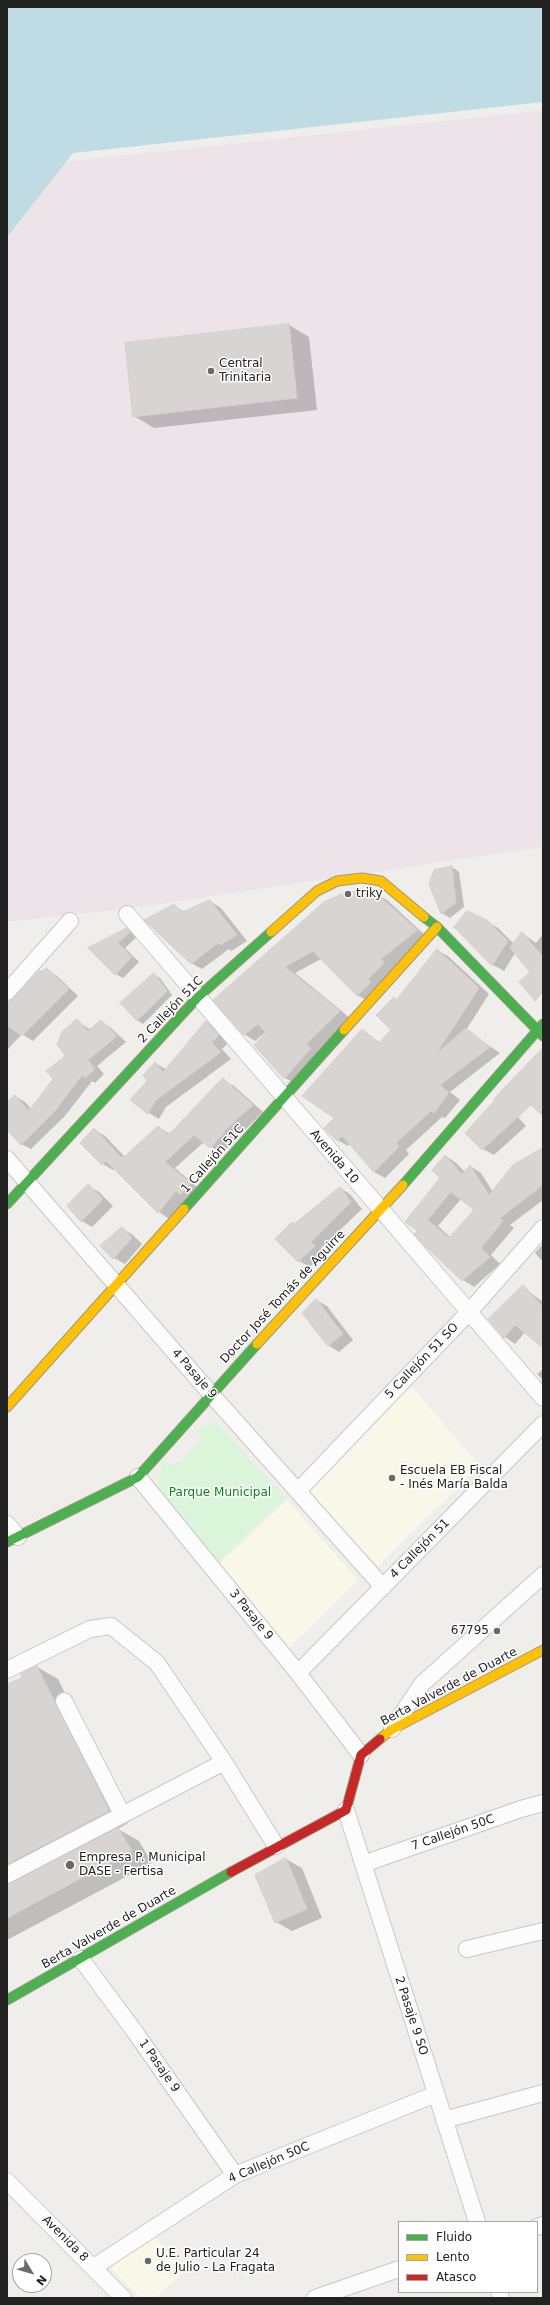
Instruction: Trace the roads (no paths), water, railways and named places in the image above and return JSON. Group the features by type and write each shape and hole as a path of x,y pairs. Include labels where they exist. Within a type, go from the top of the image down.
{"street":[{"name":"2 Callejón 51C","path":"7,1204 198,997 317,891 337,881 362,878 381,881 437,927"},
{"name":"Avenida 10","path":"127,914 283,1098 543,1398"},
{"path":"7,992 70,921"},
{"path":"437,927 541,1030"},
{"name":"1 Callejón 51C","path":"7,1407 437,927"},
{"name":"Doctor José Tomás de Aguirre","path":"12,1539 138,1477 211,1394 381,1210 541,1030"},
{"name":"4 Pasaje 9","path":"7,1159 211,1394 383,1587"},
{"name":"5 Callejón 51 SO","path":"298,1491 469,1312 543,1228"},
{"name":"4 Callejón 51","path":"298,1673 543,1424"},
{"name":"3 Pasaje 9","path":"138,1477 298,1673 361,1755"},
{"path":"7,1524 12,1539"},
{"path":"391,1730 422,1684 543,1575"},
{"path":"7,1670 90,1629 110,1626 157,1662 224,1762 276,1846"},
{"name":"Berta Valverde de Duarte","path":"361,1755 391,1730 543,1650"},
{"path":"64,1701 122,1814"},
{"path":"346,1810 361,1755"},
{"path":"7,1875 224,1762"},
{"name":"7 Callejón 50C","path":"363,1864 521,1809 543,1804"},
{"name":"Berta Valverde de Duarte","path":"7,2000 276,1846 346,1810"},
{"name":"2 Pasaje 9 SO","path":"346,1810 477,2221"},
{"path":"467,1949 543,1931"},
{"name":"1 Pasaje 9","path":"81,1959 135,2032 235,2175"},
{"name":"4 Callejón 50C","path":"94,2267 235,2175 436,2094"},
{"path":"444,2120 543,2094"},
{"name":"Avenida 8","path":"7,2181 94,2267 123,2298"},
{"path":"315,2298 398,2269"}],"water":[{"path":"7,7 543,7 543,102 73,153 7,237"}],"place":[{"name":"Central Trinitaria","path":"211,371"},
{"name":"triky","path":"348,894"},
{"name":"Escuela EB Fiscal - Inés María Balda","path":"392,1478"},
{"name":"67795","path":"497,1631"},
{"name":"Empresa P. Municipal DASE - Fertisa","path":"70,1865"},
{"name":"U.E. Particular 24 de Julio - La Fragata","path":"148,2261"}],"park label":[{"name":"Parque Municipal","path":"220,1493"}]}
